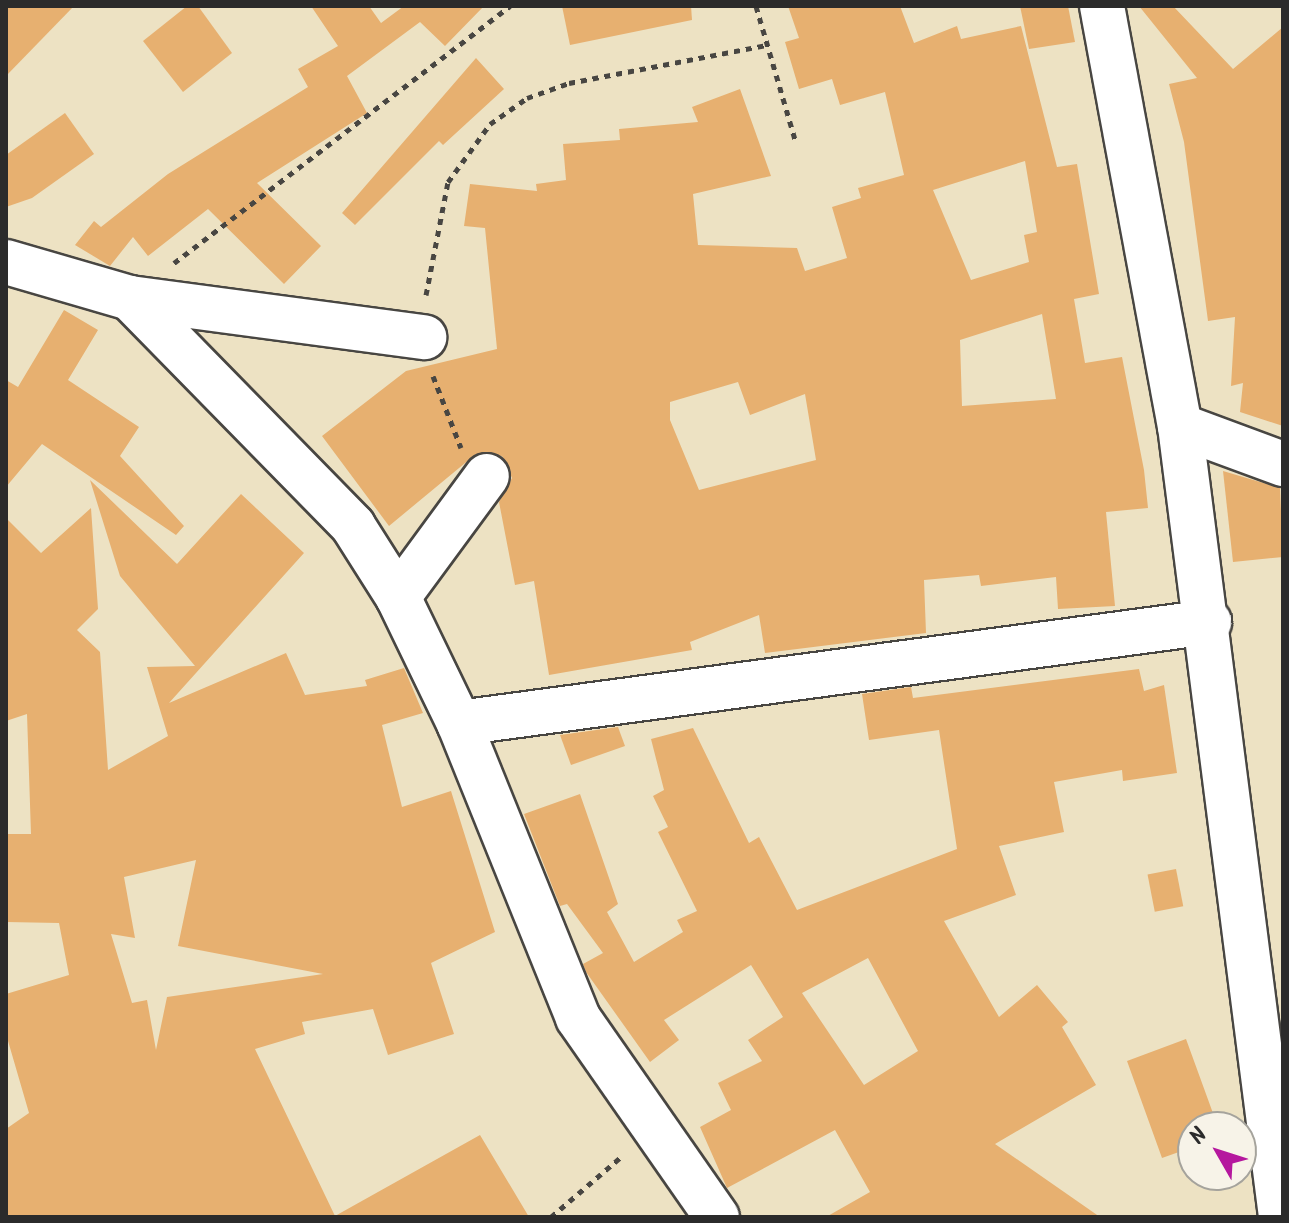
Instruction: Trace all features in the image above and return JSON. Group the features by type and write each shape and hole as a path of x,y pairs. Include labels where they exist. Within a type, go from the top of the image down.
{"street":[{"path":"1102,6 1180,426 1209,622 1281,1217"},
{"path":"6,262 130,298 424,337"},
{"path":"130,298 353,526 398,597 459,723 578,1018 717,1217"},
{"path":"1180,426 1283,464"},
{"path":"398,597 487,476"},
{"path":"459,723 1209,622"}],"path":[{"path":"130,298 510,6"},
{"path":"756,6 796,143"},
{"path":"487,476 454,440 424,337 428,261 448,182 490,124 527,98 569,83 767,45"},
{"path":"551,1217 654,1128"}],"building":[{"path":"6,6 74,6 6,76"},
{"path":"187,6 198,6 232,53 183,92 143,41"},
{"path":"311,6 369,6 381,23 404,6 484,6 445,46 420,22 347,76 367,113 257,183 321,246 284,284 208,209 148,256 133,237 110,266 75,245 94,221 101,227 168,174 308,87 298,69 338,46"},
{"path":"562,6 691,6 692,20 570,45"},
{"path":"788,6 900,6 914,43 957,26 961,39 1021,26 1057,167 1077,164 1099,294 1074,299 1085,363 1122,357 1144,470 1148,508 1106,512 1115,606 1058,609 1056,577 981,586 979,575 924,580 926,633 765,653 759,615 690,642 692,650 549,675 534,581 515,585 499,502 512,478 502,456 476,454 389,526 322,436 406,371 497,349 485,228 464,226 470,184 537,191 536,184 566,180 563,144 620,140 619,129 698,122 692,107 740,89 771,176 693,194 698,245 797,248 805,271 847,258 832,207 861,198 858,188 904,175 885,92 840,105 832,79 799,89 785,42 799,38","holes":["1025,161 1037,232 1024,235 1029,262 971,280 933,190","1042,314 1056,399 962,406 960,340","738,382 750,415 805,394 816,460 699,490 670,420 670,402"]},
{"path":"1020,6 1068,6 1075,42 1029,49"},
{"path":"1139,6 1173,6 1233,69 1283,27 1283,426 1240,412 1243,383 1231,386 1235,317 1208,321 1184,142 1169,84 1197,78"},
{"path":"476,58 504,89 443,145 439,141 355,225 342,213"},
{"path":"65,113 94,154 32,198 6,207 6,155"},
{"path":"64,310 98,330 68,380 139,427 120,456 184,526 176,535 42,444 6,487 6,380 18,387"},
{"path":"1223,471 1280,488 1283,557 1233,562"},
{"path":"90,480 177,564 241,494 304,553 169,703 286,653 305,695 367,686 365,680 404,668 423,713 382,725 402,807 451,791 495,932 431,963 454,1034 388,1055 373,1009 302,1022 305,1034 255,1049 335,1216 480,1135 529,1217 6,1217 6,1129 29,1113 6,1034 6,994 69,975 59,923 6,922 6,834 31,834 27,714 6,721 6,518 41,553 91,508 98,609 77,630 100,652 108,770 168,736 147,667 195,666 120,576","holes":["196,860 178,946 323,974 167,997 156,1050 147,1000 132,1003 111,934 135,938 124,877"]},
{"path":"1139,669 1144,691 1164,685 1177,773 1123,781 1122,770 1054,782 1064,832 999,846 1016,895 944,921 999,1017 1037,985 1068,1022 1062,1027 1096,1085 995,1144 1100,1217 826,1217 870,1192 835,1130 727,1188 700,1127 731,1110 718,1083 762,1061 748,1040 783,1017 751,965 664,1020 679,1040 650,1062 586,972 583,964 603,953 567,904 560,906 524,814 580,794 618,904 607,912 634,962 683,932 677,920 697,911 658,832 668,827 653,796 664,790 651,739 693,728 749,843 759,837 797,910 957,849 939,730 869,740 862,694 911,687 913,698","holes":["868,958 918,1051 864,1085 802,993"]},
{"path":"618,727 625,746 571,765 560,735"},
{"path":"1176,869 1183,906 1155,912 1148,875"},
{"path":"1186,1039 1212,1111 1177,1111 1177,1153 1162,1158 1127,1061"}]}
